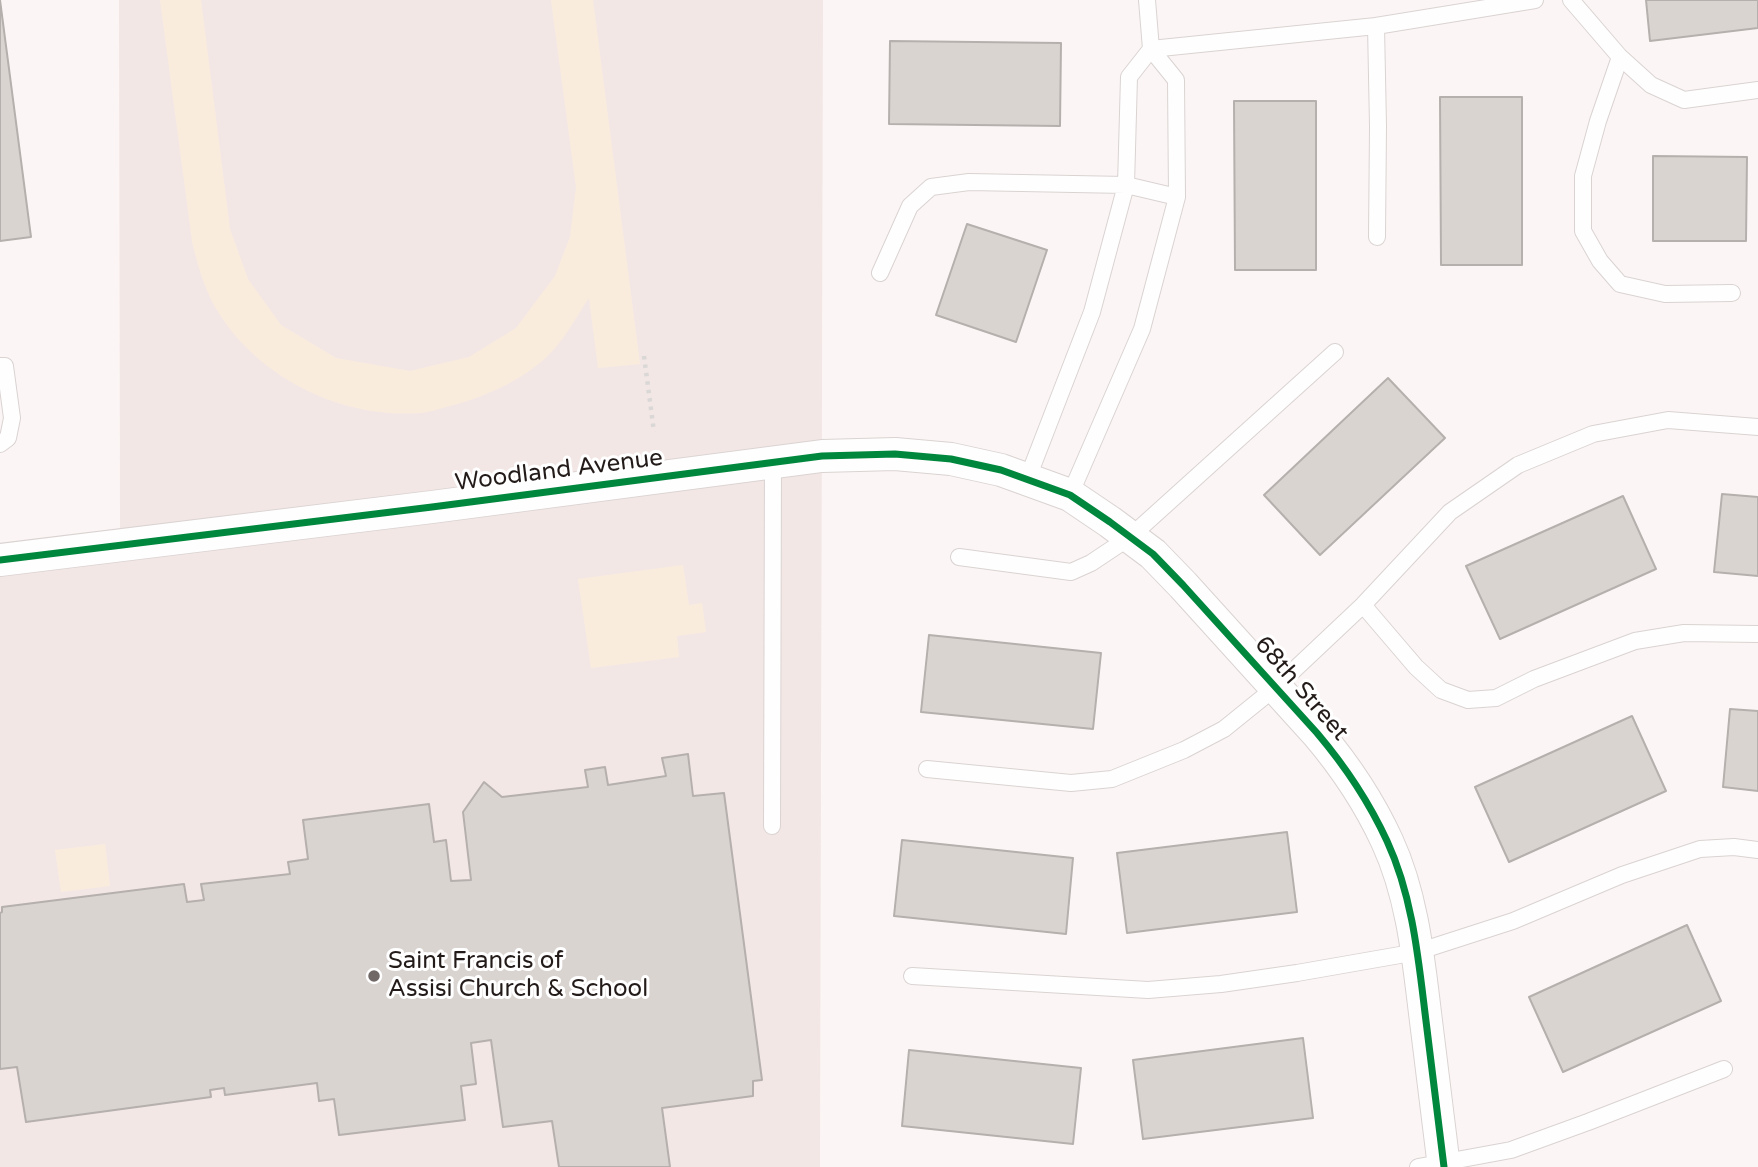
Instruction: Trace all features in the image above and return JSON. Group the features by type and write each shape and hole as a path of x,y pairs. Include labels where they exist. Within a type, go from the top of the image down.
{"street":[{"name":"Woodland Avenue","path":"0,560 822,456 895,454 951,459 1001,470 1070,495 1120,529"},
{"name":"68th Street","path":"1120,529 1153,554 1183,585 1332,750 1363,795 1388,843 1407,899 1417,952 1435,1166"}],"lane":[{"path":"1070,495 1142,329 1177,197 1176,80 1151,49 1147,0"},
{"path":"1027,480 1093,312 1126,185 1129,77 1151,49 1376,26 1535,0"},
{"path":"1571,0 1620,57 1651,85 1684,100 1758,90"},
{"path":"1376,26 1377,237"},
{"path":"1620,57 1583,176 1583,231 1600,261 1620,284 1665,294 1732,293"},
{"path":"880,273 910,206 931,187 969,183 1126,185 1177,197"},
{"path":"959,557 1072,572 1090,564 1120,529 1335,352"},
{"path":"0,366 5,366 12,418 8,438 0,444"},
{"path":"927,769 1072,783 1111,779 1184,750 1224,729 1276,687 1363,605 1450,512 1518,465 1593,434 1668,421 1758,426"},
{"path":"772,826 773,463"},
{"path":"1363,605 1416,667 1441,690 1468,700 1496,698 1534,679 1635,641 1684,633 1758,634"},
{"path":"912,976 1148,990 1259,979 1417,952 1513,921 1622,875 1700,849 1734,847 1758,850"},
{"path":"1435,1166 1511,1150 1724,1069"}],"path":[{"path":"644,356 654,432"}],"shaded area":[{"path":"119,0 823,0 820,1167 0,1167 0,560 120,545"},
{"path":"160,0 201,0 230,229 248,279 281,325 336,358 410,371 469,357 516,328 555,276 570,237 576,187 551,0 593,0 640,364 598,368 589,298 555,348 530,370 484,395 424,413 392,413 335,402 307,391 258,359 220,315 206,288 197,260 192,241"},
{"path":"683,565 689,605 702,603 706,632 677,636 679,657 591,668 578,579"},
{"path":"105,844 110,886 61,892 55,850"}],"building":[{"path":"0,0 31,237 0,241"},
{"path":"1646,0 1758,0 1758,28 1650,41"},
{"path":"890,41 1061,43 1060,126 889,124"},
{"path":"1440,97 1522,97 1522,265 1441,265"},
{"path":"1234,101 1316,101 1316,270 1235,270"},
{"path":"1653,156 1747,157 1746,241 1653,241"},
{"path":"967,224 1047,250 1016,342 936,315"},
{"path":"1388,378 1445,438 1320,555 1264,495"},
{"path":"1722,494 1758,497 1758,576 1714,572"},
{"path":"1623,496 1656,569 1500,639 1466,566"},
{"path":"929,635 1101,653 1093,729 921,712"},
{"path":"1730,709 1758,711 1758,791 1723,787"},
{"path":"1632,716 1666,791 1509,862 1475,787"},
{"name":"Saint Francis of Assisi Church & School","path":"688,754 693,796 724,793 762,1080 753,1081 753,1096 662,1108 670,1167 559,1167 552,1121 503,1127 491,1040 471,1043 476,1084 461,1086 465,1120 339,1135 334,1099 319,1101 317,1083 225,1095 224,1088 210,1090 211,1097 26,1122 17,1067 0,1069 2,907 184,884 187,902 204,900 201,884 290,874 288,862 308,859 303,820 429,804 434,842 446,840 451,881 471,880 463,812 484,782 502,797 588,787 585,770 605,767 608,785 666,776 662,758"},
{"path":"1287,832 1297,912 1127,933 1117,853"},
{"path":"902,840 1073,858 1066,934 894,916"},
{"path":"1687,925 1721,1001 1563,1072 1529,997"},
{"path":"1303,1038 1313,1118 1143,1139 1133,1060"},
{"path":"909,1050 1081,1068 1073,1144 902,1126"}],"cycle path":[{"path":"0,560 822,456 895,454 951,459 1001,470 1070,495 1153,554 1183,585 1317,733 1347,771 1372,812 1396,862 1413,925 1444,1167"}],"place":[{"name":"Saint Francis of Assisi Church & School","path":"374,976"}]}
